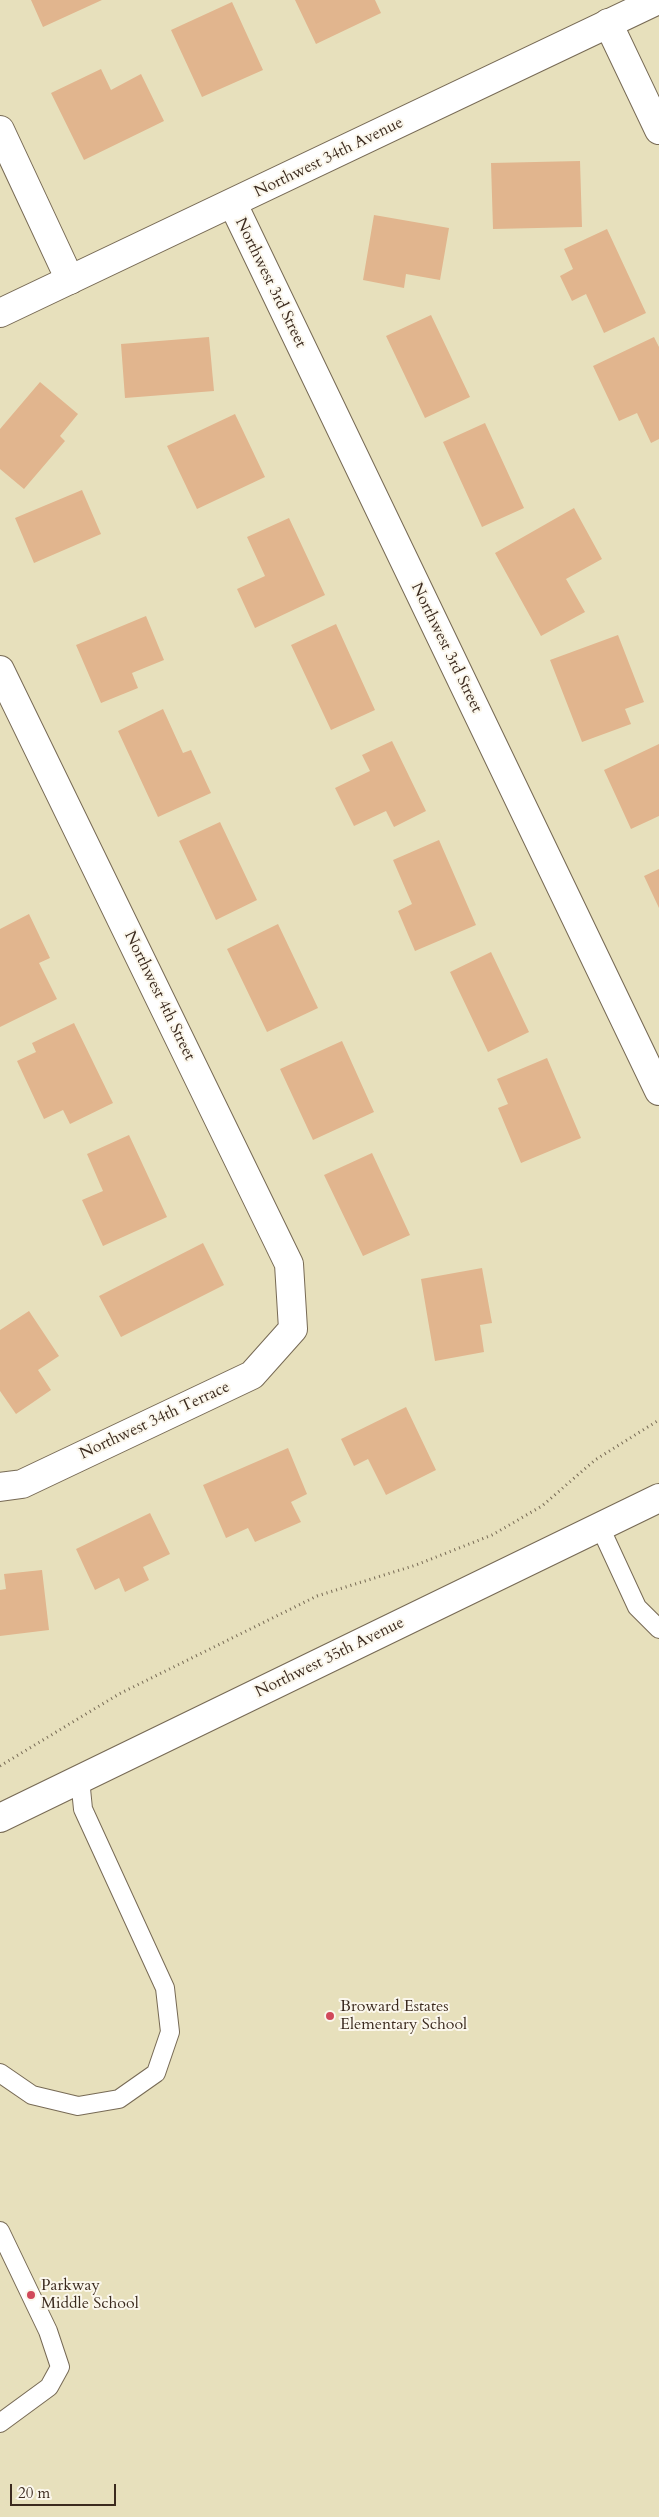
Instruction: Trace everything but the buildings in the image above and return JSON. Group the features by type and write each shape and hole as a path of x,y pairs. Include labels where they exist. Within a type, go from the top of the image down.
{"street":[{"name":"Northwest 34th Avenue","path":"0,313 233,204 658,0"},
{"path":"608,23 659,130"},
{"path":"0,130 70,280"},
{"name":"Northwest 3rd Street","path":"233,204 659,1091"},
{"name":"Northwest 4th Street","path":"0,670 289,1264 293,1329"},
{"name":"Northwest 34th Terrace","path":"0,1487 22,1484 252,1375 293,1329"},
{"name":"Northwest 35th Avenue","path":"0,1818 659,1498"}],"lane":[{"path":"600,1527 637,1607 659,1629"},
{"path":"0,2073 32,2095 78,2106 119,2099 156,2073 170,2032 165,1988 83,1810 80,1779"},
{"path":"0,2231 48,2331 60,2367 49,2387 2,2416"}],"path":[{"path":"0,1766 119,1694 317,1596 416,1565 492,1536 542,1506 595,1460 659,1420"}],"place":[{"name":"Broward Estates Elementary School","path":"330,2016"},
{"name":"Parkway Middle School","path":"31,2295"}]}
